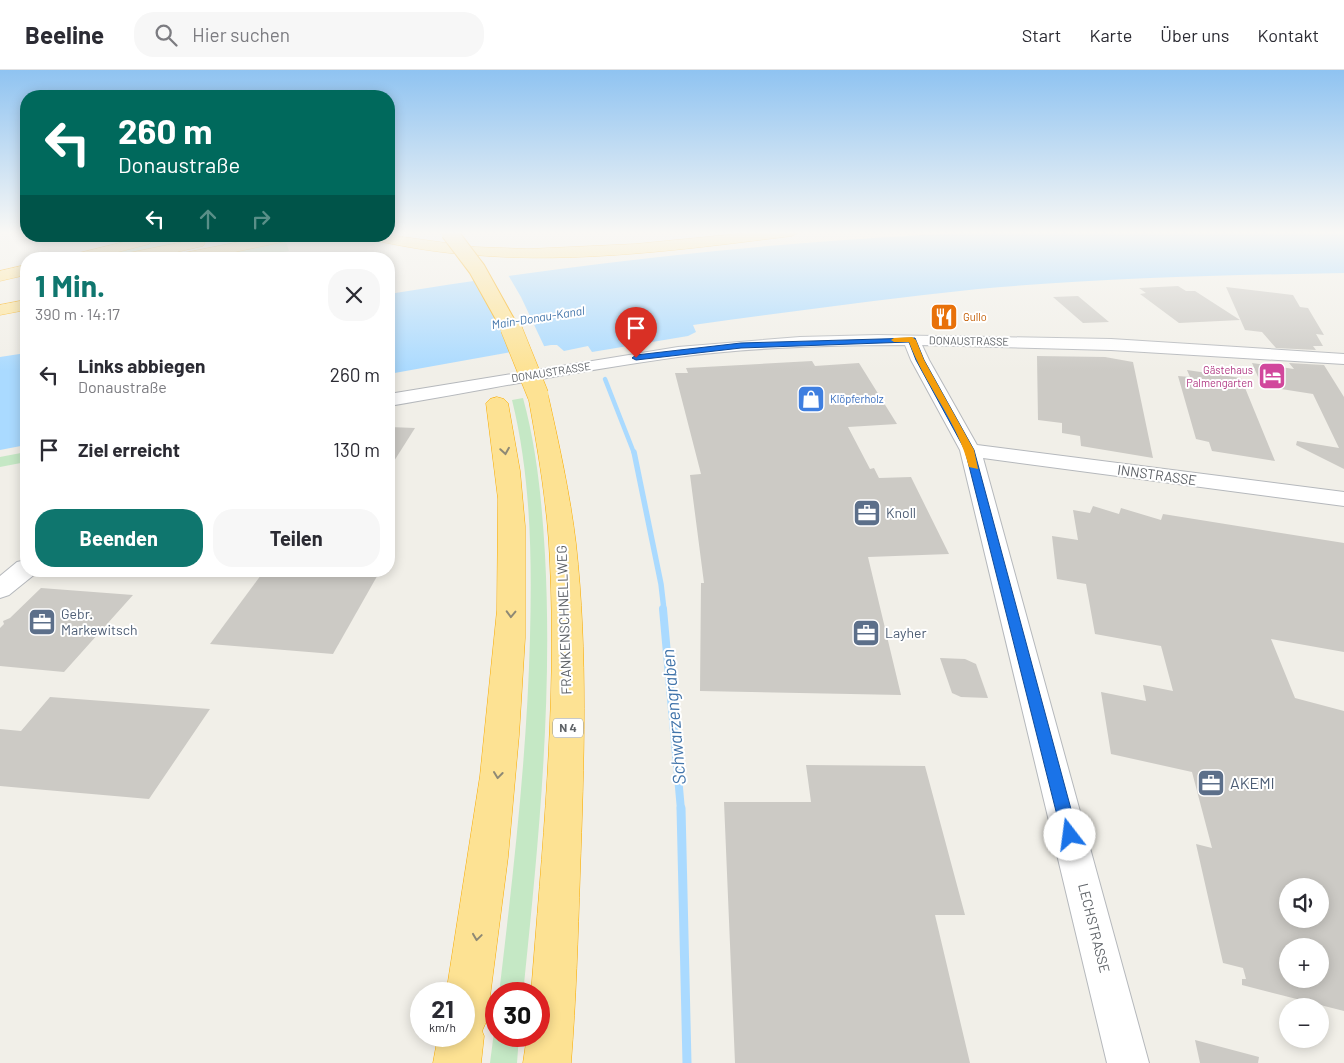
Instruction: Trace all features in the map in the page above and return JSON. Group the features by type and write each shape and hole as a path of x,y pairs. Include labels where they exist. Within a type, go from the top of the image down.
{"highway":[{"name":"FRANKENSCHNELLWEG","path":"482,278 492,292 524,358 538,395 552,467 563,552 568,638 568,736 552,1018 547,1063"},
{"path":"490,278 492,292"},
{"path":"0,287 20,290"},
{"path":"0,295 20,292"},
{"path":"0,310 20,294"},
{"path":"470,982 478,935 500,754 510,645 512,565 508,472 497,403"},
{"path":"457,1063 459,1047"}],"street":[{"name":"DONAUSTRASSE","path":"395,399 636,358 701,349 788,343 912,340 1073,343 1344,359"},
{"name":"LECHSTRASSE","path":"912,340 920,360 970,450 1128,1063"},
{"name":"INNSTRASSE","path":"970,450 1344,498"},
{"path":"0,589 20,573"}],"green space":[{"path":"523,398 535,456 544,535 547,610 546,720 543,775 524,982 500,982 519,816 526,727 530,637 531,577 527,488 512,400"},
{"path":"20,453 20,463 0,467 0,457"},
{"path":"492,1047 518,1047 517,1063 490,1063"}],"water":[{"name":"Main-Donau-Kanal","path":"490,278 1153,278 978,289 871,301 693,325 696,332 688,336 592,352 588,346 564,351 557,345 551,345 395,373 395,293"},
{"path":"20,354 20,446 0,450 0,357"}],"pier":[{"path":"475,278 510,278 545,348 510,354 507,342"}],"building":[{"path":"1178,286 1186,291 1195,291 1240,320 1179,323 1140,294 1146,293 1139,288"},
{"path":"1226,287 1293,295 1300,307 1308,308 1324,335 1316,334 1323,346 1313,346 1316,350 1276,348 1262,332 1245,330"},
{"path":"1078,296 1109,322 1083,323 1053,297"},
{"path":"1037,356 1105,357 1133,362 1153,458 1081,446 1080,436 1062,433 1062,423 1038,420"},
{"path":"812,361 815,366 859,363 897,424 848,427 870,469 874,468 879,478 911,477 949,554 868,557 901,695 700,691 701,583 704,583 690,475 701,474 675,373 688,373 686,368"},
{"path":"1252,363 1294,369 1289,363 1324,365 1344,397 1344,469 1296,445 1297,441 1339,448 1313,394 1262,386"},
{"path":"1187,370 1241,378 1275,461 1212,451 1209,442 1196,439 1178,376 1190,377"},
{"path":"395,427 415,428 395,460"},
{"path":"1093,506 1119,514 1121,508 1161,520 1163,514 1344,543 1344,652 1271,639 1295,698 1344,711 1344,1011 1329,1007 1329,998 1293,998 1242,985 1242,979 1246,979 1243,968 1223,963 1196,844 1212,848 1192,772 1111,754 1101,692 1146,701 1143,685 1173,691 1161,646 1095,634 1086,584 1057,579 1052,536 1078,540 1073,510 1090,513"},
{"path":"260,577 377,577 333,654 210,644"},
{"path":"41,588 133,595 64,672 0,666 0,628 4,624 3,621 10,618"},
{"path":"940,658 965,659 976,664 988,698 961,697 952,693"},
{"path":"50,697 210,709 149,799 0,786 0,729 21,731"},
{"path":"806,765 925,766 965,915 935,915 970,1063 735,1063 724,802 811,802"},
{"path":"1195,1040 1259,1057 1258,1063 1200,1063"}],"waterway":[{"name":"Schwarzengraben","path":"605,379 634,453"},
{"name":"Schwarzengraben","path":"634,452 661,584 664,610"},
{"name":"Schwarzengraben","path":"663,609 681,810"},
{"name":"Schwarzengraben","path":"681,808 687,1063"}],"slow traffic":[{"path":"894,340 912,340 920,360 970,450 974,467"}],"place":[{"name":"Gullo","path":"944,317"},
{"name":"Gästehaus Palmengarten","path":"1272,376"},
{"name":"Klöpferholz","path":"811,399"},
{"name":"Knoll","path":"867,513"},
{"name":"Gebr. Markewitsch","path":"42,622"},
{"name":"Layher","path":"866,633"},
{"name":"AKEMI","path":"1211,783"}],"route":[{"path":"636,358 721,347 869,340 912,340 920,360 970,450 1070,835"}]}
